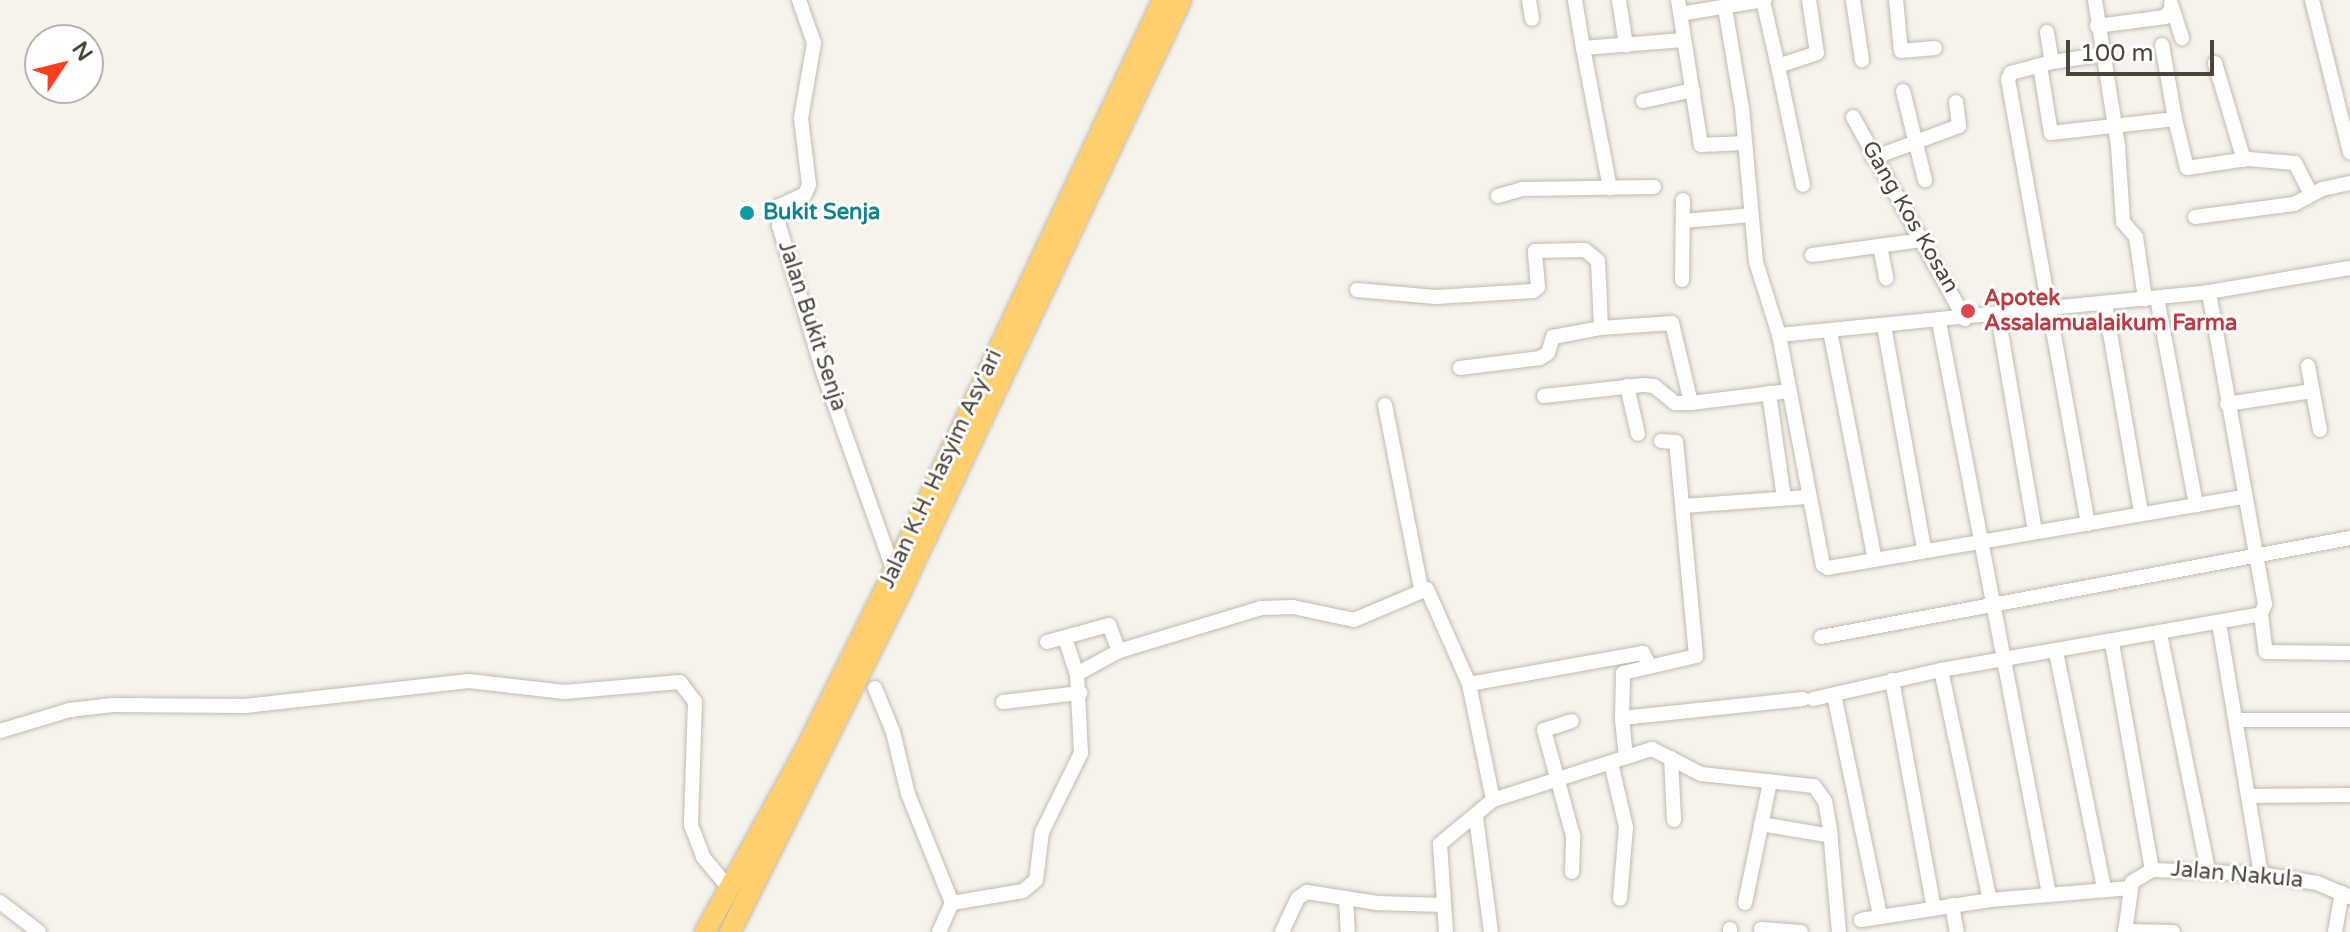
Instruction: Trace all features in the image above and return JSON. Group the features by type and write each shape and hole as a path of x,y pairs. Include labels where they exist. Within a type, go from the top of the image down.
{"highway":[{"name":"Jalan K.H. Hasyim Asy'ari","path":"705,932 894,572 1163,0"},
{"name":"Jalan K.H. Hasyim Asy'ari","path":"737,926 902,588 1181,0"}],"street":[{"name":"Jalan Bukit Senja","path":"799,0 814,43 801,126 809,185 805,194 779,206 779,226 824,375 894,572"},
{"path":"1529,0 1532,19"},
{"path":"1575,0 1610,188"},
{"path":"1619,0 1626,45"},
{"path":"1745,143 1701,145 1679,7 1725,8 1764,0 1803,185"},
{"path":"1778,66 1817,53 1809,0"},
{"path":"1853,0 1862,60"},
{"path":"1896,0 1901,51 1935,48"},
{"path":"2095,0 2100,55 2114,128 2123,222 2136,237 2196,505"},
{"path":"2312,0 2350,152"},
{"path":"2097,26 2165,17 2171,4"},
{"path":"2171,4 2182,38"},
{"path":"1725,8 1745,143 1758,275 1779,335 1807,497 1826,567 2244,497"},
{"path":"2047,32 2051,133 2175,119"},
{"path":"1583,48 1684,40"},
{"path":"2162,45 2187,168 2244,160 2298,165 2311,194"},
{"path":"2088,524 2009,74 2100,55"},
{"path":"2215,63 2244,160"},
{"path":"1643,101 1693,90"},
{"path":"1903,91 1925,180"},
{"path":"1873,158 1959,126 1956,102"},
{"name":"Gang Kos Kosan","path":"1853,117 1965,319"},
{"path":"2195,217 2294,204 2311,194 2350,183"},
{"path":"1498,196 1522,189 1654,187"},
{"path":"1682,280 1683,200"},
{"path":"1684,221 1752,215"},
{"path":"1812,255 1921,240"},
{"path":"1880,246 1886,278"},
{"path":"1357,290 1436,297 1533,291 1538,287 1535,251 1585,250 1598,261 1601,328"},
{"path":"1779,335 1939,322 2151,299 2350,268"},
{"path":"2209,292 2265,604 2261,614 2266,652 2350,653"},
{"path":"2105,304 2141,513"},
{"path":"1998,315 2035,532"},
{"path":"1939,322 2049,894"},
{"path":"1460,368 1540,358 1548,353 1553,337 1601,328 1672,323 1691,403"},
{"path":"1884,326 1924,549"},
{"path":"1830,331 1875,560"},
{"path":"2308,366 2320,430"},
{"path":"1544,396 1627,386 1654,386 1675,403 1691,403 1789,391"},
{"path":"1627,386 1638,434"},
{"path":"2227,404 2312,391"},
{"path":"1769,393 1784,498"},
{"path":"1385,405 1421,589"},
{"path":"1626,757 1620,677 1650,666 1696,656 1676,441 1661,441"},
{"path":"1683,506 1807,497"},
{"path":"1821,637 2350,538"},
{"path":"1077,674 1119,651 1272,606 1365,618 1421,589 1429,591 1469,684 1493,800"},
{"path":"1622,718 1834,695 1941,670 2112,643 2261,614"},
{"path":"2219,623 2261,874"},
{"path":"1047,642 1066,641 1111,625 1119,651"},
{"path":"2160,634 2208,870"},
{"path":"952,903 1023,891 1036,880 1042,832 1081,753 1080,693 1066,641"},
{"path":"2112,643 2152,870"},
{"path":"2056,652 2104,888"},
{"path":"1469,684 1643,653 1650,666"},
{"path":"1941,670 1990,900"},
{"path":"1892,680 1934,908"},
{"path":"1,728 113,705 245,706 454,682 554,692 680,682 695,702 691,825 703,857 729,888"},
{"path":"875,688 893,732 908,794 952,903 939,932"},
{"path":"1003,702 1080,693"},
{"path":"1834,695 1880,916"},
{"path":"2236,720 2350,720"},
{"path":"1572,721 1544,728 1573,836 1572,872"},
{"path":"1446,932 1440,844 1493,800 1558,777 1656,749 1701,774 1818,789 1831,836 1839,932"},
{"path":"1671,758 1674,820"},
{"path":"1611,763 1626,827 1620,899"},
{"path":"1745,903 1770,782"},
{"path":"2249,796 2350,795"},
{"path":"1476,817 1491,932"},
{"path":"1761,824 1831,836"},
{"name":"Jalan Nakula","path":"2130,888 2136,876 2152,870 2208,870 2317,883 2346,895"},
{"path":"1861,920 1990,900 2130,888 2125,932 2173,932"},
{"path":"1282,932 1303,894 1444,905"},
{"path":"2335,932 2346,895"},
{"path":"1346,899 1348,932"},
{"path":"0,902 39,932"},
{"path":"1952,905 1957,932"},
{"path":"1761,929 1801,932"}],"place":[{"name":"Bukit Senja","path":"747,213"},
{"name":"Apotek Assalamualaikum Farma","path":"1968,311"}]}
